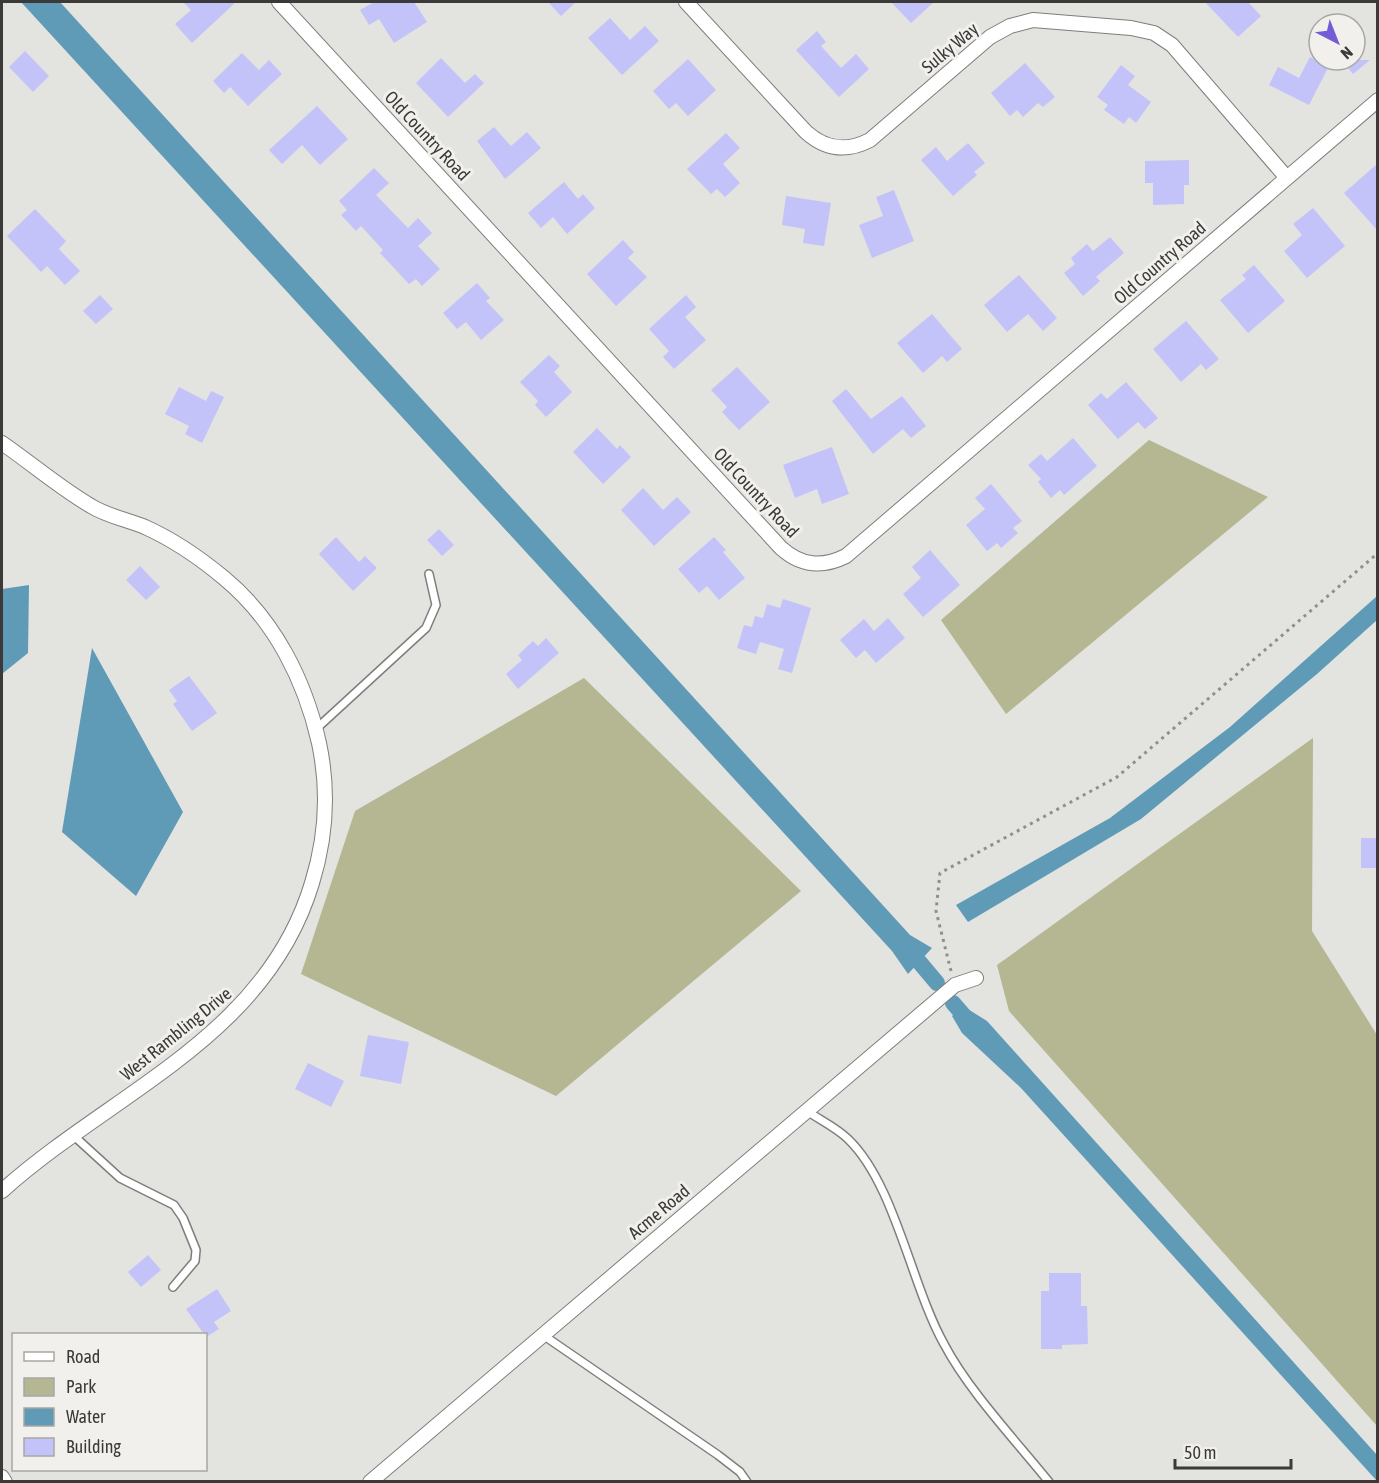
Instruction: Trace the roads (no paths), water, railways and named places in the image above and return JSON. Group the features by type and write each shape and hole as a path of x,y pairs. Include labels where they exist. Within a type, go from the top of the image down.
{"street":[{"path":"283,7 299,2"},
{"name":"Sulky Way","path":"686,2 806,132 815,140 837,148 860,145 870,140 990,38 1010,26 1034,20 1142,29 1172,45 1287,178"},
{"name":"Old Country Road","path":"283,7 781,548 790,556 812,564 835,561 846,556 1377,100"},
{"name":"West Rambling Drive","path":"2,443 93,508 166,537 226,580 252,606 285,653 302,686 316,729 325,794 322,843 307,902 292,936 273,968 239,1008 212,1033 2,1191"},
{"name":"Acme Road","path":"370,1482 955,985 976,978"},
{"path":"2,1477 5,1482"}],"lane":[{"path":"316,729 426,628 436,605 429,574"},
{"path":"807,1111 848,1138 873,1169 918,1289 944,1346 984,1401 1049,1482"},
{"path":"75,1136 120,1178 174,1205 183,1218 196,1250 195,1261 173,1287"},
{"path":"543,1335 718,1455 740,1472 747,1482"}],"water":[{"path":"21,2 60,2 910,935 932,948 908,974 892,951"},
{"path":"29,585 28,653 2,674 2,589"},
{"path":"1377,596 1377,620 1317,674 1141,819 968,922 956,905 1110,818 1230,727"},
{"path":"92,648 183,812 136,896 62,832"},
{"path":"963,1006 987,1021 1377,1455 1377,1481 1021,1088 962,1033 952,1016"}],"waterway":[{"path":"905,945 937,983"},
{"path":"953,1003 972,1025"}]}
